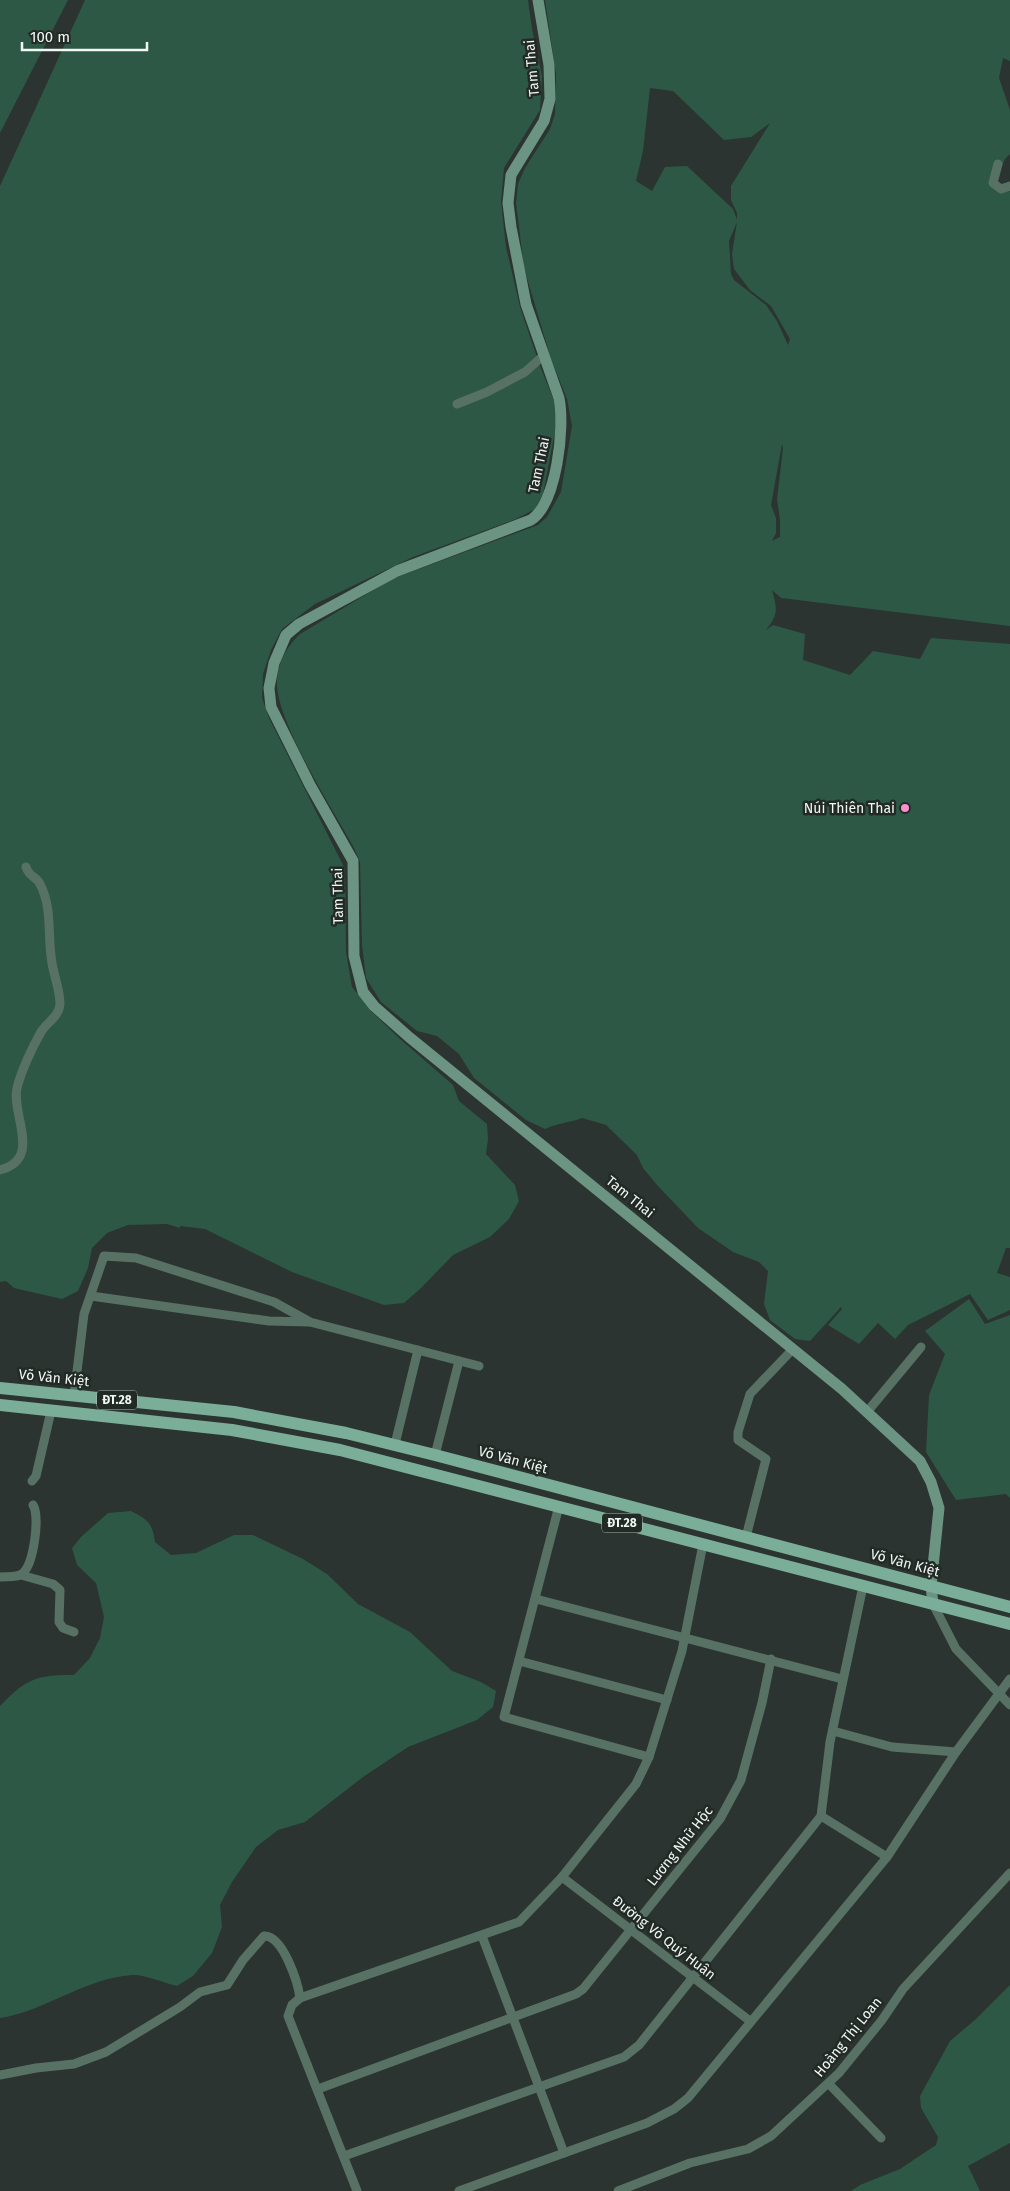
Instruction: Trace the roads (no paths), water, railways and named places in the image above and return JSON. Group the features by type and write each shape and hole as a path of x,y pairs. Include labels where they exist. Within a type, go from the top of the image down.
{"main road":[{"name":"Võ Văn Kiệt","path":"5,1389 234,1412 394,1444 1010,1607"},
{"path":"4,1406 5,1389"},
{"name":"ĐT.28","path":"4,1406 232,1430 340,1450 1010,1624"},
{"path":"232,1430 234,1412"}],"street":[{"name":"Tam Thai","path":"538,0 549,65 550,99 544,121 511,175 508,203 510,227 526,304 559,398 563,419 551,491 538,515 531,520 397,571 300,624 286,635 274,663 269,688 271,707 310,785 353,861 354,956 363,992 374,1006 409,1037 867,1412 920,1460 931,1482 938,1508 931,1586 933,1604 956,1650 997,1694 1010,1705"},
{"path":"998,164 993,183 1003,189 1010,186"},
{"path":"457,404 487,392 525,372 543,356"},
{"path":"0,1170 16,1161 24,1148 16,1102 17,1088 40,1033 54,1018 60,1004 52,963 50,922 46,900 40,883 29,875 26,867"},
{"path":"74,1396 84,1314 104,1256 136,1258 274,1302 310,1322"},
{"path":"91,1296 269,1321 310,1322 479,1366"},
{"path":"867,1412 921,1347"},
{"path":"394,1444 418,1350"},
{"path":"746,1537 766,1459 738,1440 738,1432 750,1394 792,1350"},
{"path":"435,1455 459,1361"},
{"path":"32,1481 36,1476 51,1410"},
{"path":"21,1575 27,1568 35,1545 36,1512 33,1504"},
{"path":"559,1506 504,1717 649,1757"},
{"path":"357,2191 288,2016 292,2005 300,1998 519,1922 562,1877 636,1784 649,1757 685,1638 703,1544"},
{"path":"0,1577 21,1575 53,1584 60,1590 59,1622 64,1628 74,1632"},
{"path":"344,2156 624,2057 639,2045 821,1816 842,1679 863,1586"},
{"path":"536,1599 842,1679"},
{"name":"Lương Nhữ Hộc","path":"318,2089 513,2018 576,1994 583,1989 720,1819 737,1789 762,1703 771,1659"},
{"path":"519,1661 667,1700"},
{"path":"459,2191 647,2123 674,2109 688,2098 887,1857 956,1752 997,1694 1010,1679"},
{"path":"833,1731 892,1747 956,1752"},
{"path":"821,1816 887,1857"},
{"name":"Hoàng Thị Loan","path":"618,2191 690,2163 748,2149 771,2136 829,2084 882,2020 903,1990 1010,1873"},
{"name":"Đường Võ Quý Huân","path":"562,1877 750,2021"},
{"path":"0,2075 36,2068 74,2064 106,2052 180,2007 200,1992 227,1985 243,1960 264,1936 268,1936 277,1942 285,1954 298,1982 300,1998"},
{"path":"482,1936 564,2153"},
{"path":"829,2084 881,2138"}],"place":[{"name":"Núi Thiên Thai","path":"905,808"}]}
